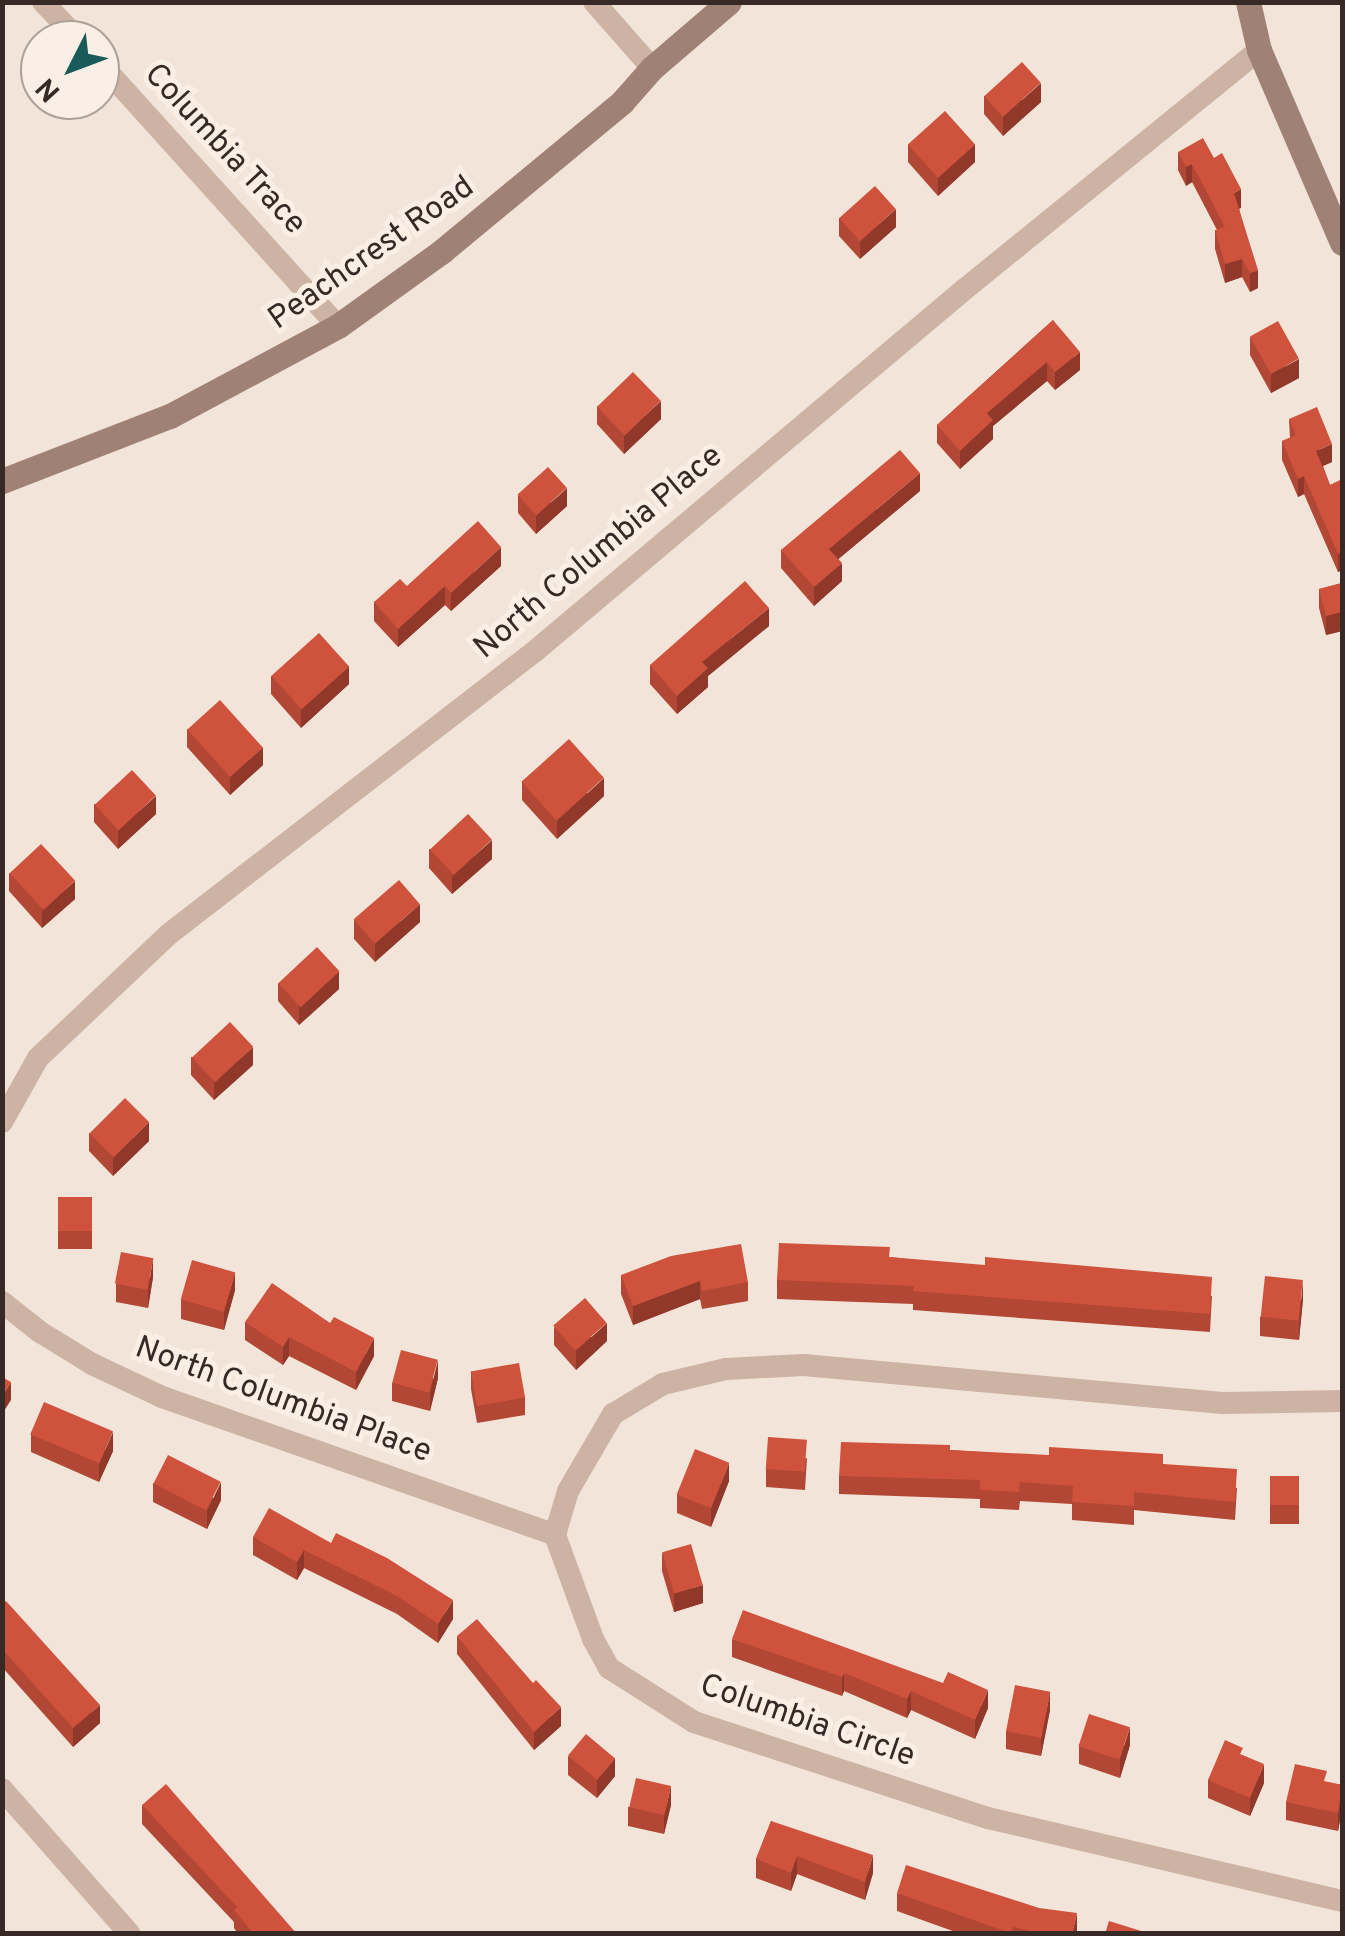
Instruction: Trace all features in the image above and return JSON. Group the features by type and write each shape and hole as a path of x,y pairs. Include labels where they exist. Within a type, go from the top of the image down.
{"street":[{"path":"594,2 652,68"},
{"name":"Peachcrest Road","path":"2,481 170,416 338,326 441,252 622,102 652,68 729,2"},
{"path":"1248,2 1259,50 1342,242"},
{"name":"North Columbia Place","path":"2,1122 38,1058 169,934 534,652 965,289 1259,50"},
{"name":"Columbia Trace","path":"120,85 338,326"},
{"name":"North Columbia Place","path":"2,1302 79,1356 162,1397 556,1535"},
{"path":"556,1535 557,1517 568,1491 613,1414 664,1384 726,1368 804,1366 1222,1403 1342,1402"},
{"name":"Columbia Circle","path":"556,1535 593,1639 609,1668 694,1722 988,1818 1342,1902"},
{"path":"2,1789 130,1934"}],"building":[{"path":"1022,62 1041,83 1003,117 984,96"},
{"path":"945,111 975,144 938,178 908,144"},
{"path":"1203,138 1214,158 1222,153 1241,189 1234,193 1258,270 1250,273 1242,259 1225,264 1215,230 1225,227 1192,164 1186,167 1178,152"},
{"path":"875,186 896,209 860,241 839,218"},
{"path":"1053,320 1080,352 1055,372 1047,362 987,413 993,420 960,451 937,425"},
{"path":"1278,321 1299,359 1271,374 1250,337"},
{"path":"633,372 661,401 625,436 597,407"},
{"path":"1317,407 1332,444 1316,451 1330,485 1342,479 1342,552 1338,554 1304,476 1298,479 1282,441 1296,435 1289,419"},
{"path":"900,450 920,473 829,549 842,563 814,587 781,550"},
{"path":"548,467 567,488 536,515 518,494"},
{"path":"478,521 501,547 451,593 445,586 398,629 374,602 400,579 407,586"},
{"path":"745,581 769,608 702,662 708,668 677,696 650,665"},
{"path":"1342,583 1342,612 1326,616 1319,589"},
{"path":"319,633 349,666 302,709 271,676"},
{"path":"220,700 263,748 230,777 187,729"},
{"path":"569,739 604,778 556,820 521,782"},
{"path":"132,770 156,796 119,830 95,805"},
{"path":"468,814 492,840 454,875 430,849"},
{"path":"41,844 75,881 44,910 10,873"},
{"path":"399,880 420,904 375,944 354,919"},
{"path":"317,947 340,971 301,1007 278,983"},
{"path":"230,1022 253,1047 215,1082 192,1057"},
{"path":"125,1098 149,1122 114,1157 90,1133"},
{"path":"58,1197 92,1197 92,1231 58,1231"},
{"path":"779,1243 890,1247 889,1257 985,1265 985,1257 1212,1277 1210,1314 913,1291 914,1286 777,1280"},
{"path":"741,1244 748,1282 702,1291 700,1281 633,1306 621,1275 671,1256"},
{"path":"121,1252 153,1258 147,1290 115,1283"},
{"path":"192,1260 235,1272 224,1312 181,1299"},
{"path":"1265,1276 1303,1280 1299,1321 1261,1317"},
{"path":"272,1283 330,1323 334,1317 374,1338 356,1372 289,1337 283,1347 245,1322"},
{"path":"585,1298 607,1323 575,1350 553,1326"},
{"path":"401,1350 438,1360 429,1393 392,1383"},
{"path":"519,1363 525,1397 477,1406 471,1372"},
{"path":"2,1377 11,1382 2,1396"},
{"path":"44,1402 113,1431 99,1464 30,1434"},
{"path":"768,1437 807,1440 805,1472 766,1469"},
{"path":"841,1442 950,1445 950,1450 1049,1455 1049,1447 1163,1454 1163,1464 1237,1469 1235,1502 1134,1492 1134,1506 1072,1502 1073,1486 1020,1482 1019,1492 980,1490 980,1480 839,1476"},
{"path":"695,1449 729,1463 711,1508 677,1494"},
{"path":"168,1455 221,1482 206,1510 153,1484"},
{"path":"1270,1476 1299,1476 1299,1505 1270,1505"},
{"path":"269,1508 331,1543 336,1533 387,1558 453,1600 438,1624 397,1596 304,1550 297,1562 253,1537"},
{"path":"691,1544 703,1585 674,1594 662,1552"},
{"path":"6,1601 100,1705 73,1728 2,1649 2,1604"},
{"path":"743,1610 943,1683 948,1672 988,1690 975,1720 911,1691 907,1699 844,1673 842,1677 732,1639"},
{"path":"477,1619 533,1683 536,1680 561,1707 534,1732 457,1636"},
{"path":"1015,1685 1050,1692 1041,1738 1006,1731"},
{"path":"1089,1714 1130,1727 1119,1760 1078,1746"},
{"path":"586,1734 615,1758 597,1780 568,1755"},
{"path":"1225,1740 1243,1748 1240,1754 1264,1764 1250,1798 1208,1780"},
{"path":"1295,1764 1327,1771 1324,1781 1342,1785 1338,1813 1286,1802"},
{"path":"636,1778 671,1786 664,1815 629,1807"},
{"path":"166,1784 297,1934 254,1934 234,1910 237,1907 142,1805"},
{"path":"771,1821 873,1855 865,1882 797,1856 791,1873 756,1859"},
{"path":"906,1865 1039,1908 1077,1913 1072,1934 1044,1934 1013,1927 1010,1933 897,1893"},
{"path":"1109,1921 1151,1934 1105,1934"}]}
